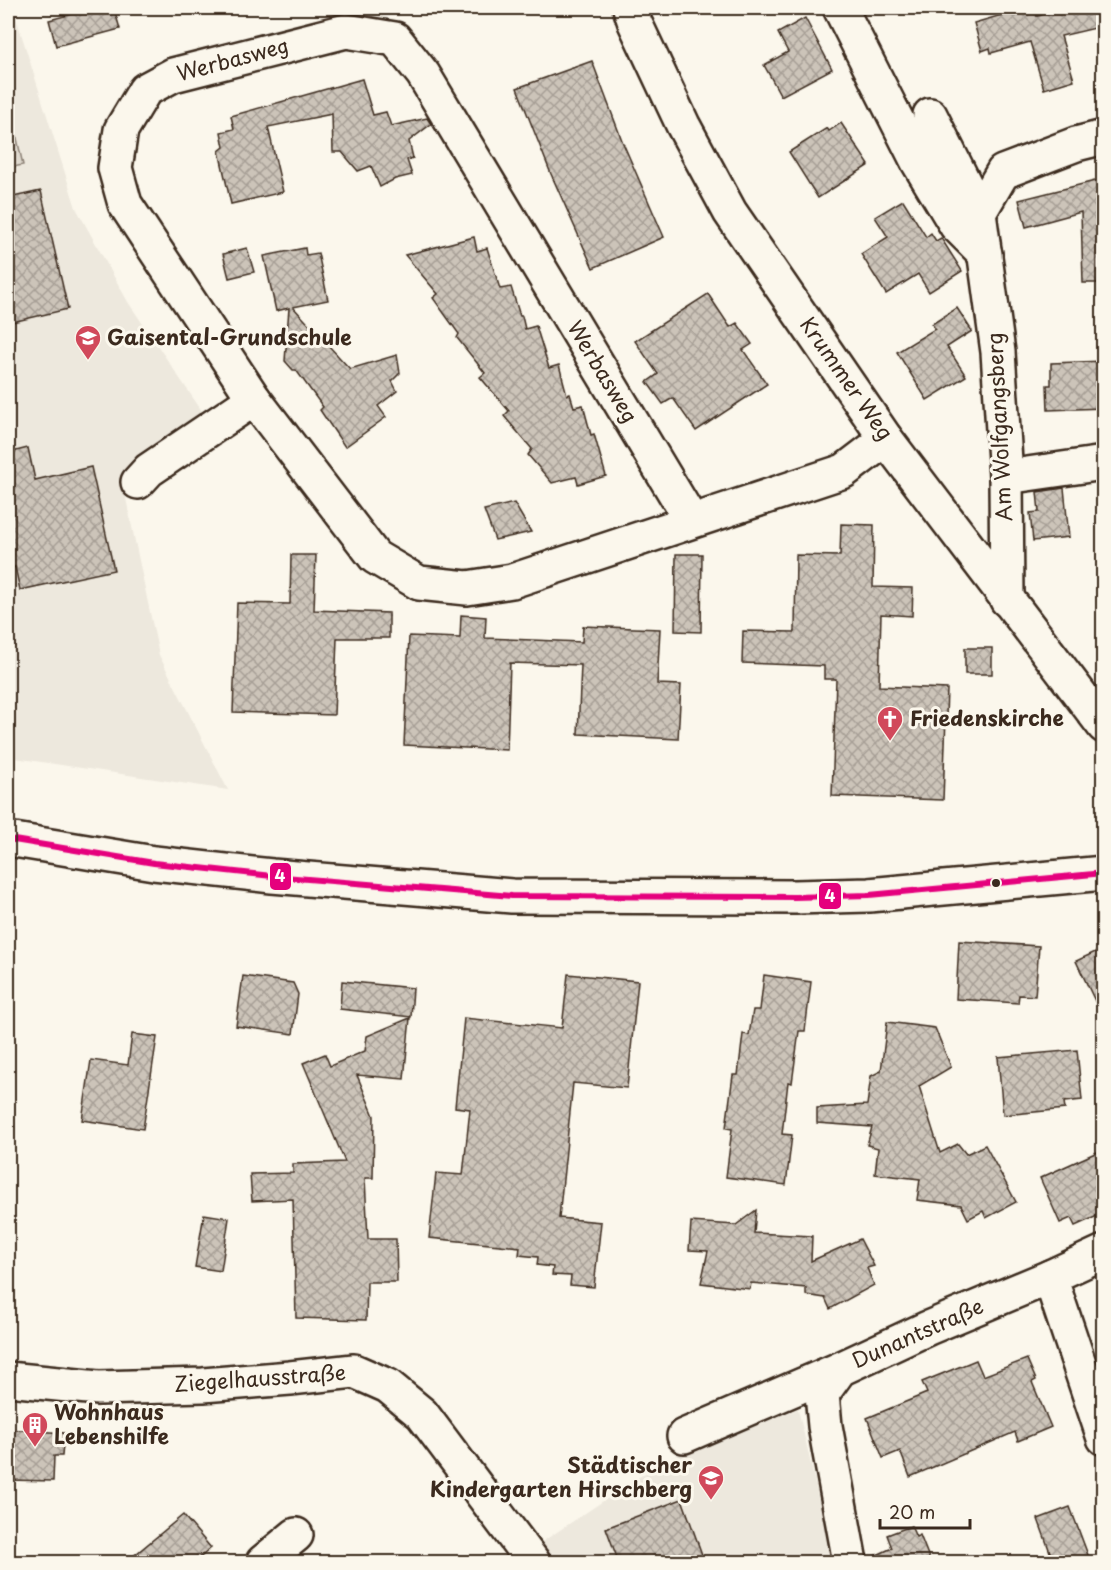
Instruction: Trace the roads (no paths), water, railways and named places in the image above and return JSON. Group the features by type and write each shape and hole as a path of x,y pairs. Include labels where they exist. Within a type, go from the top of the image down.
{"street":[{"name":"Krummer Weg","path":"630,8 683,125 730,212 886,438 1104,726"},
{"path":"840,8 918,162 956,225 985,254"},
{"name":"Werbasweg","path":"691,520 423,74 395,39 346,31 173,75 145,90 121,130 115,168 125,204 254,399 375,557 419,583 466,588 512,581 844,471 886,438"},
{"name":"Am Wolfgangsberg","path":"930,115 979,213 998,352 1006,477 1007,600"},
{"path":"979,213 1003,172 1076,144 1104,137"},
{"path":"138,482 149,470 254,399"},
{"path":"1006,477 1104,463"},
{"path":"8,839 177,865 295,878 512,896 869,895 1104,873"},
{"name":"Dunantstraße","path":"850,1563 825,1426 822,1394 840,1369 928,1328 1104,1252"},
{"path":"1050,1277 1104,1438"},
{"path":"684,1436 840,1369"},
{"name":"Ziegelhausstraße","path":"8,1379 98,1388 203,1384 354,1371 388,1386 422,1414 533,1563"},
{"path":"263,1563 296,1535"}],"place":[{"name":"Gaisental-Grundschule","path":"88,361"},
{"name":"Friedenskirche","path":"890,742"},
{"name":"Wohnhaus Lebenshilfe","path":"35,1448"},
{"name":"Städtischer Kindergarten Hirschberg","path":"711,1501"}]}
